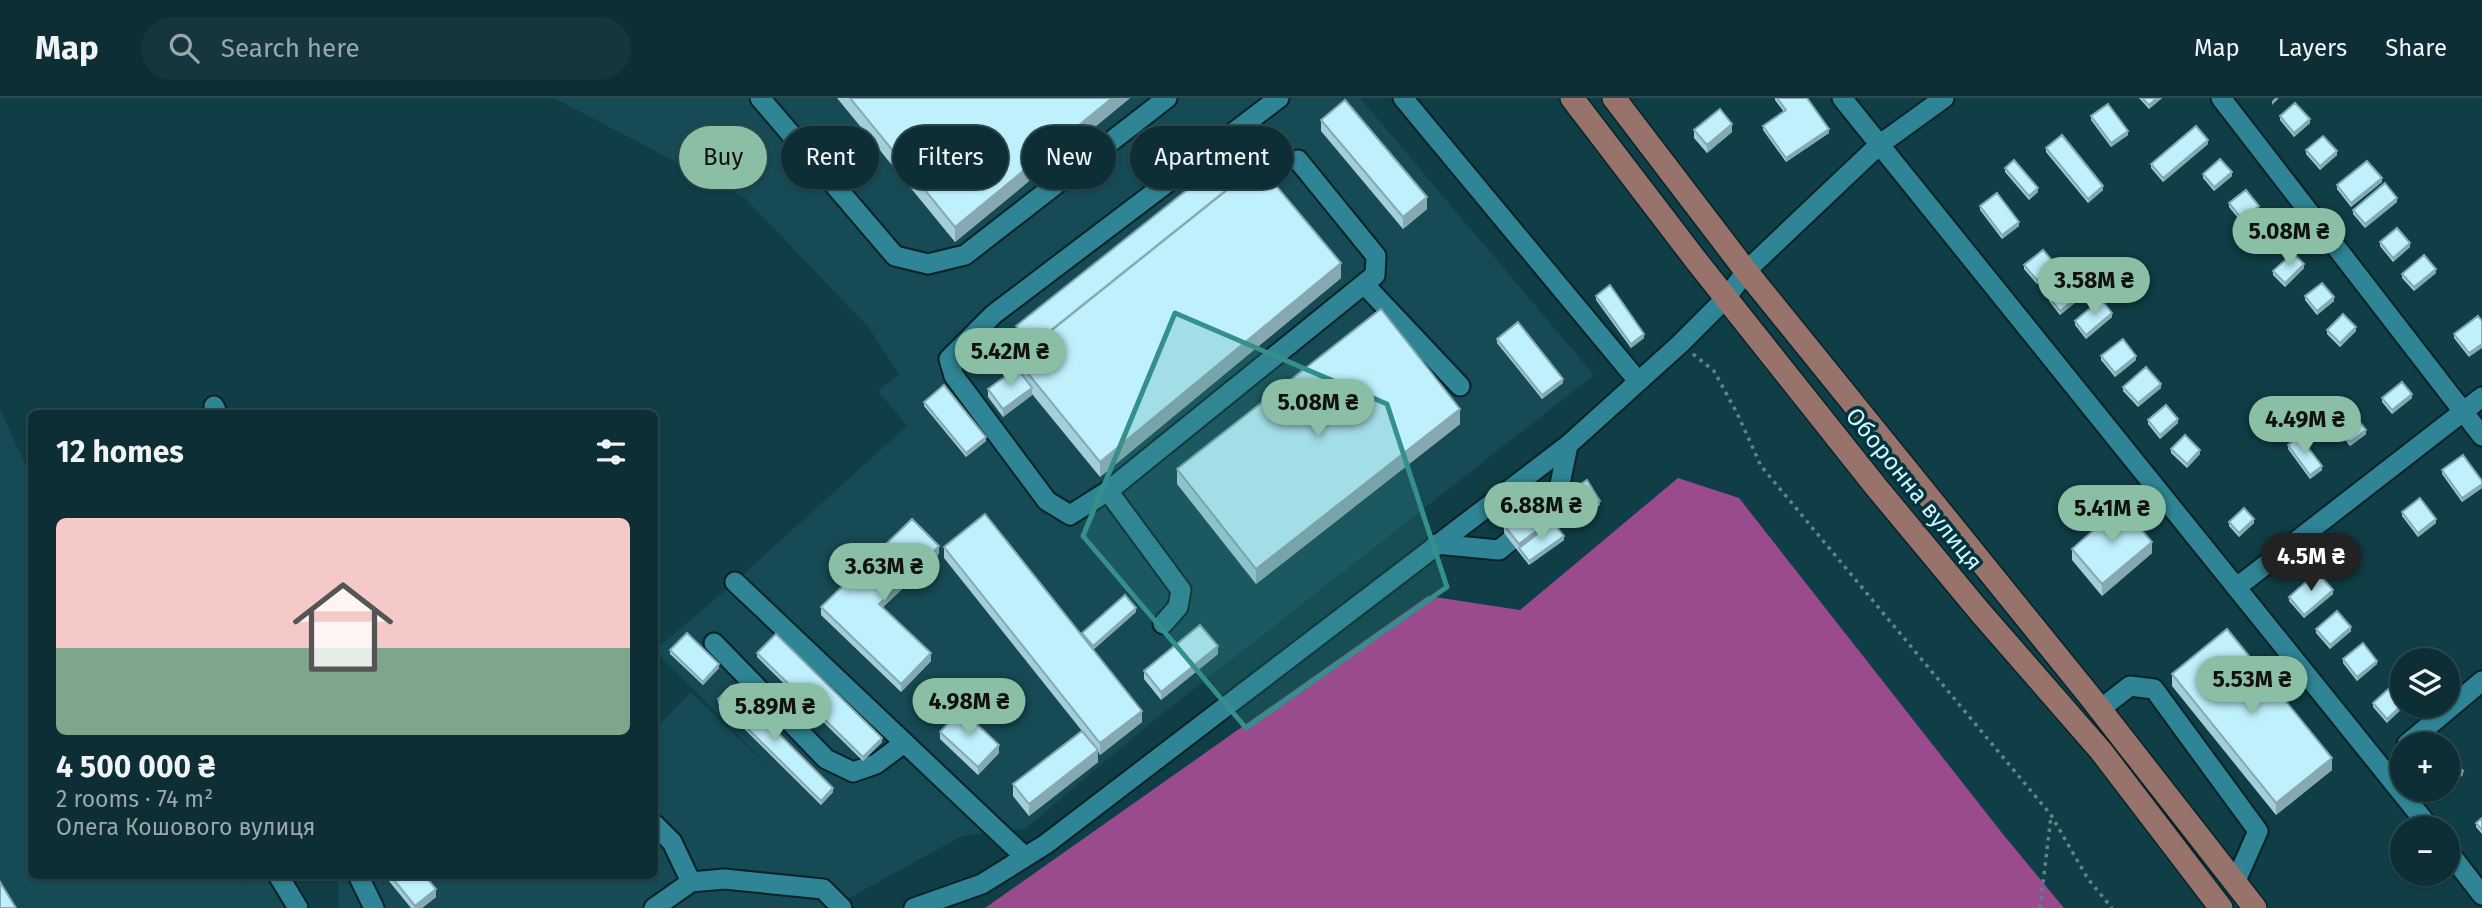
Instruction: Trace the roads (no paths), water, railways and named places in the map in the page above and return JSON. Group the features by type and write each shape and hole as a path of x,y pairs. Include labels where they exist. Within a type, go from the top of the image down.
{"main road":[{"name":"Оборонна вулиця","path":"1572,98 1877,488 2101,751 2221,908"},
{"name":"Оборонна вулиця","path":"1614,98 1746,271 2255,908"}],"street":[{"path":"760,98 895,256 928,264 965,255 1167,98"},
{"path":"1279,98 994,314 949,359 954,376 1047,500 1070,515 1108,491 1375,275 1376,256 1298,160"},
{"path":"1403,98 1638,381"},
{"path":"1842,98 2421,816"},
{"path":"914,908 982,884 1046,844 1568,445 1680,344 1727,297 1746,271 1879,145 1944,98"},
{"path":"2221,98 2482,436"},
{"path":"1364,284 1460,386"},
{"path":"2237,587 2482,397"},
{"path":"1436,544 1499,550 1556,504 1568,445"},
{"path":"1108,491 1181,590 1178,607 1163,624"},
{"path":"734,582 1025,857"},
{"path":"714,643 826,759 853,772 876,764 904,743"},
{"path":"2421,732 2482,681"},
{"path":"2099,710 2130,686 2154,690 2258,831 2235,883"},
{"path":"2381,765 2390,758"},
{"path":"658,828 672,842 691,882"},
{"path":"2460,867 2482,895"},
{"path":"281,879 299,908"},
{"path":"360,879 374,908"},
{"path":"654,908 691,882 724,879 823,889 842,908"}]}
